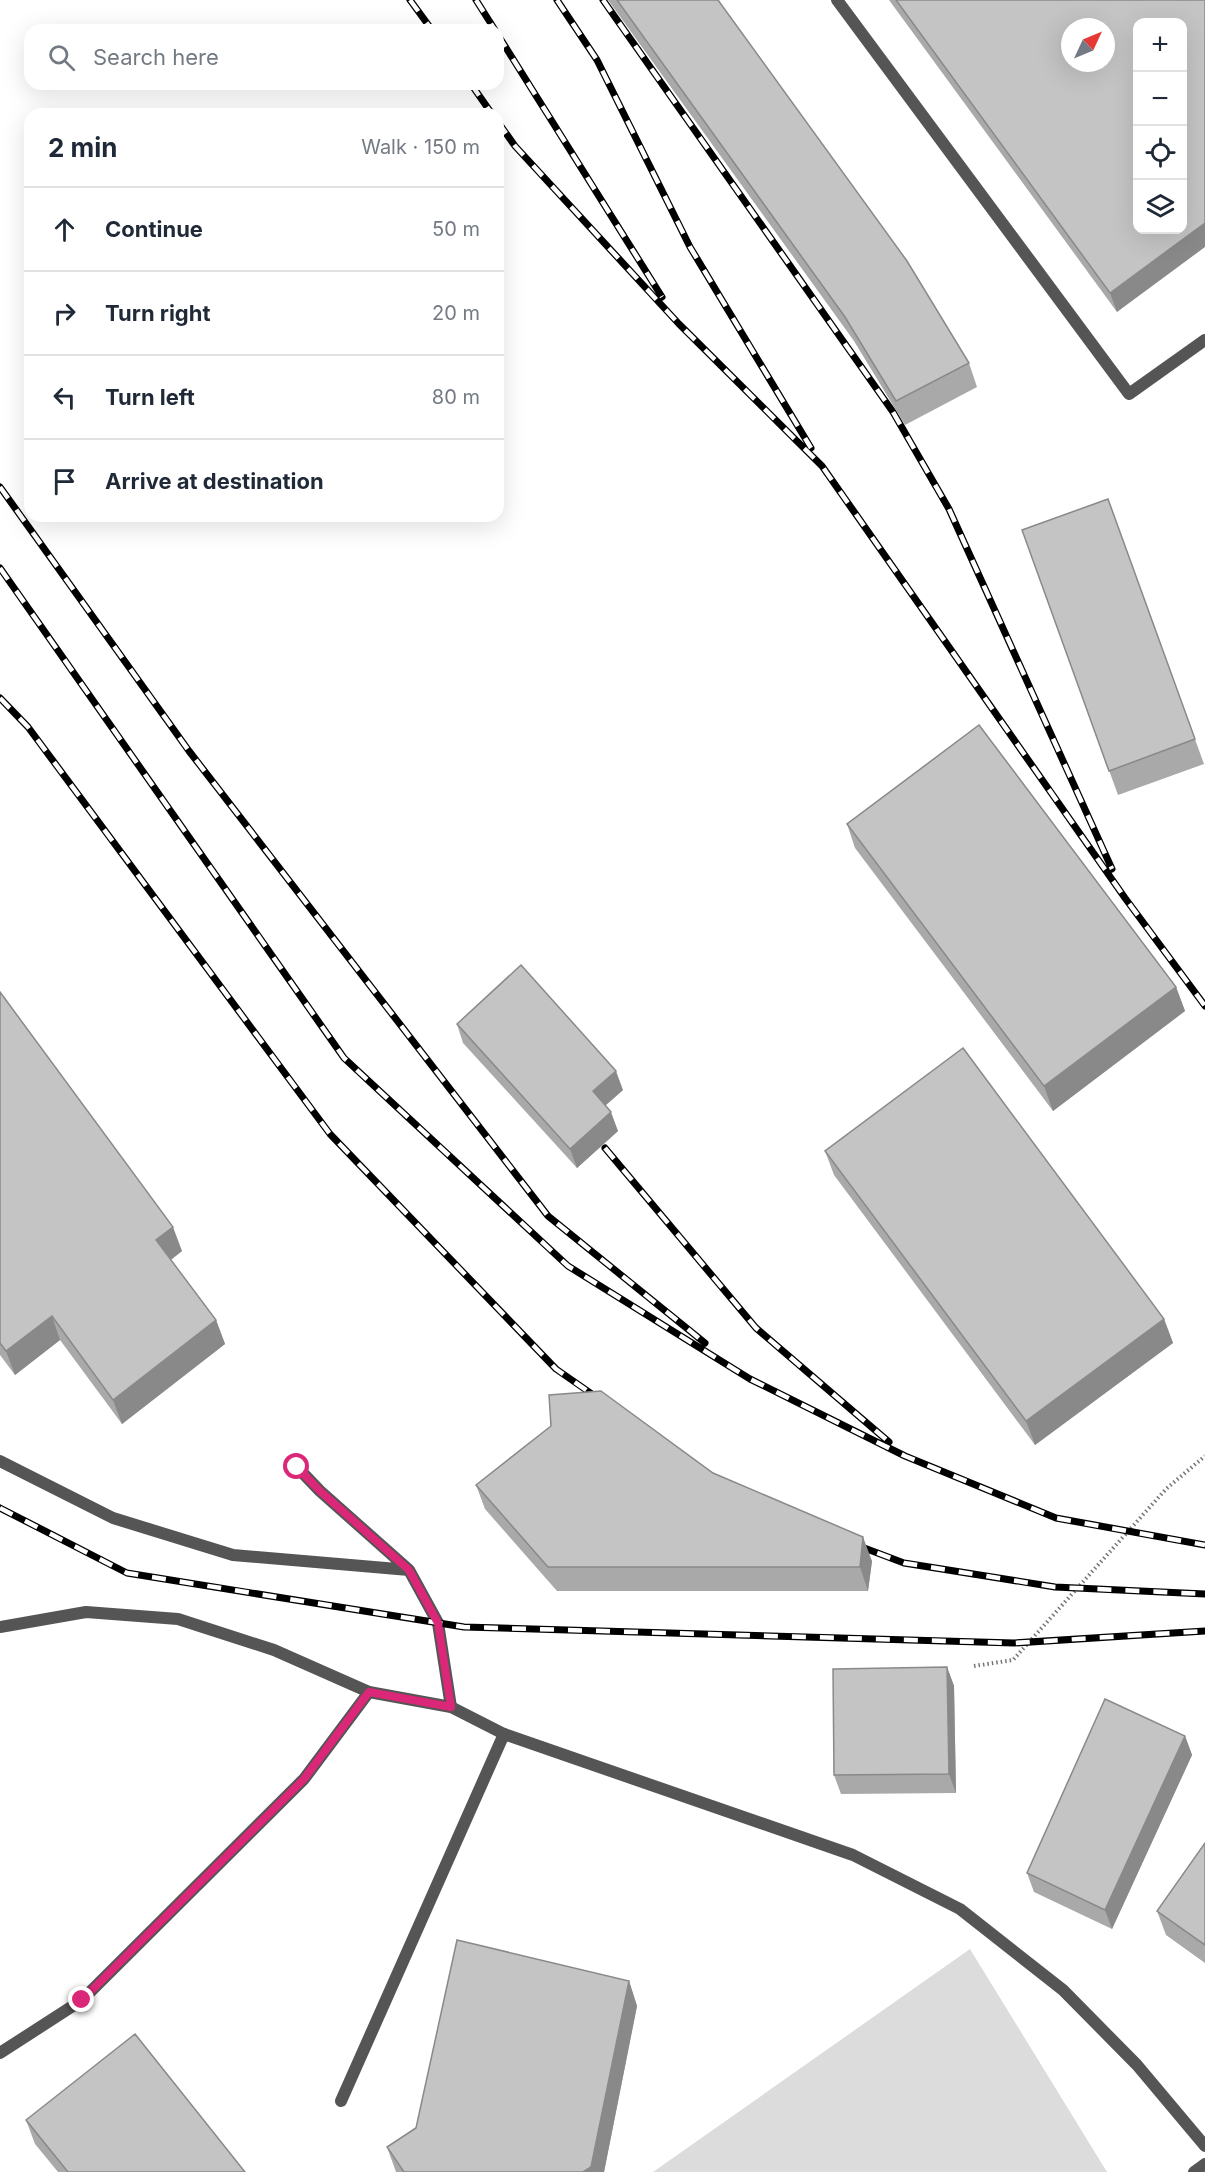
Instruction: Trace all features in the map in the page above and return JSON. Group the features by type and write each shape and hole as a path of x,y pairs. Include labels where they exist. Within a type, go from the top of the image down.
{"street":[{"path":"837,0 1129,394 1205,340"},
{"path":"0,1461 113,1518 233,1555 409,1570"},
{"path":"297,1467 320,1491 409,1570 438,1623 451,1707"},
{"path":"0,1627 86,1612 178,1619 274,1650 369,1692 451,1707 504,1734 853,1855 960,1910 1063,1990 1137,2065 1205,2146"},
{"path":"0,2053 82,2000 304,1779 369,1692"},
{"path":"341,2101 504,1734"},
{"path":"1194,2172 1205,2164"}],"path":[{"path":"974,1666 1013,1660 1166,1489 1205,1456"}],"shaded area":[{"path":"970,1949 1107,2172 653,2172"}],"building":[{"path":"617,0 718,0 907,261 969,363 896,401 845,317"},
{"path":"896,0 1205,0 1205,223 1110,293"},
{"path":"1108,499 1195,739 1109,771 1022,530"},
{"path":"979,725 1176,987 1044,1086 847,824"},
{"path":"521,965 616,1071 593,1091 611,1112 570,1149 457,1024"},
{"path":"0,992 173,1227 156,1240 216,1320 113,1400 52,1316 6,1351 0,1343"},
{"path":"963,1048 1164,1319 1026,1421 825,1151"},
{"path":"601,1391 713,1473 863,1537 860,1567 548,1567 476,1485 551,1426 549,1395"},
{"path":"947,1667 949,1774 834,1775 833,1669"},
{"path":"1105,1699 1185,1736 1105,1910 1027,1873"},
{"path":"1205,1843 1205,1945 1157,1911"},
{"path":"457,1940 629,1981 591,2167 583,2172 404,2172 387,2147 416,2128"},
{"path":"135,2034 245,2172 68,2172 26,2120"}],"railway":[{"path":"410,0 428,24"},
{"path":"476,0 491,24"},
{"path":"557,0 597,60 690,247 811,448"},
{"path":"603,0 893,412 949,509 1112,869"},
{"path":"504,45 662,297"},
{"path":"475,90 488,108"},
{"path":"504,130 515,146 679,324 822,466 1125,898 1205,1006"},
{"path":"0,487 24,521"},
{"path":"25,522 189,751 548,1216 705,1343"},
{"path":"0,568 344,1058 568,1266 750,1379 905,1456 1056,1518 1205,1545"},
{"path":"0,698 28,727 330,1134 556,1369 602,1401"},
{"path":"605,1148 756,1328 889,1442"},
{"path":"0,1508 127,1573 464,1627 1014,1643 1205,1631"},
{"path":"851,1543 904,1563 1055,1587 1205,1594"}],"route":[{"path":"82,2000 304,1779 369,1692 451,1707 438,1623 409,1570 320,1491 297,1467"}]}
